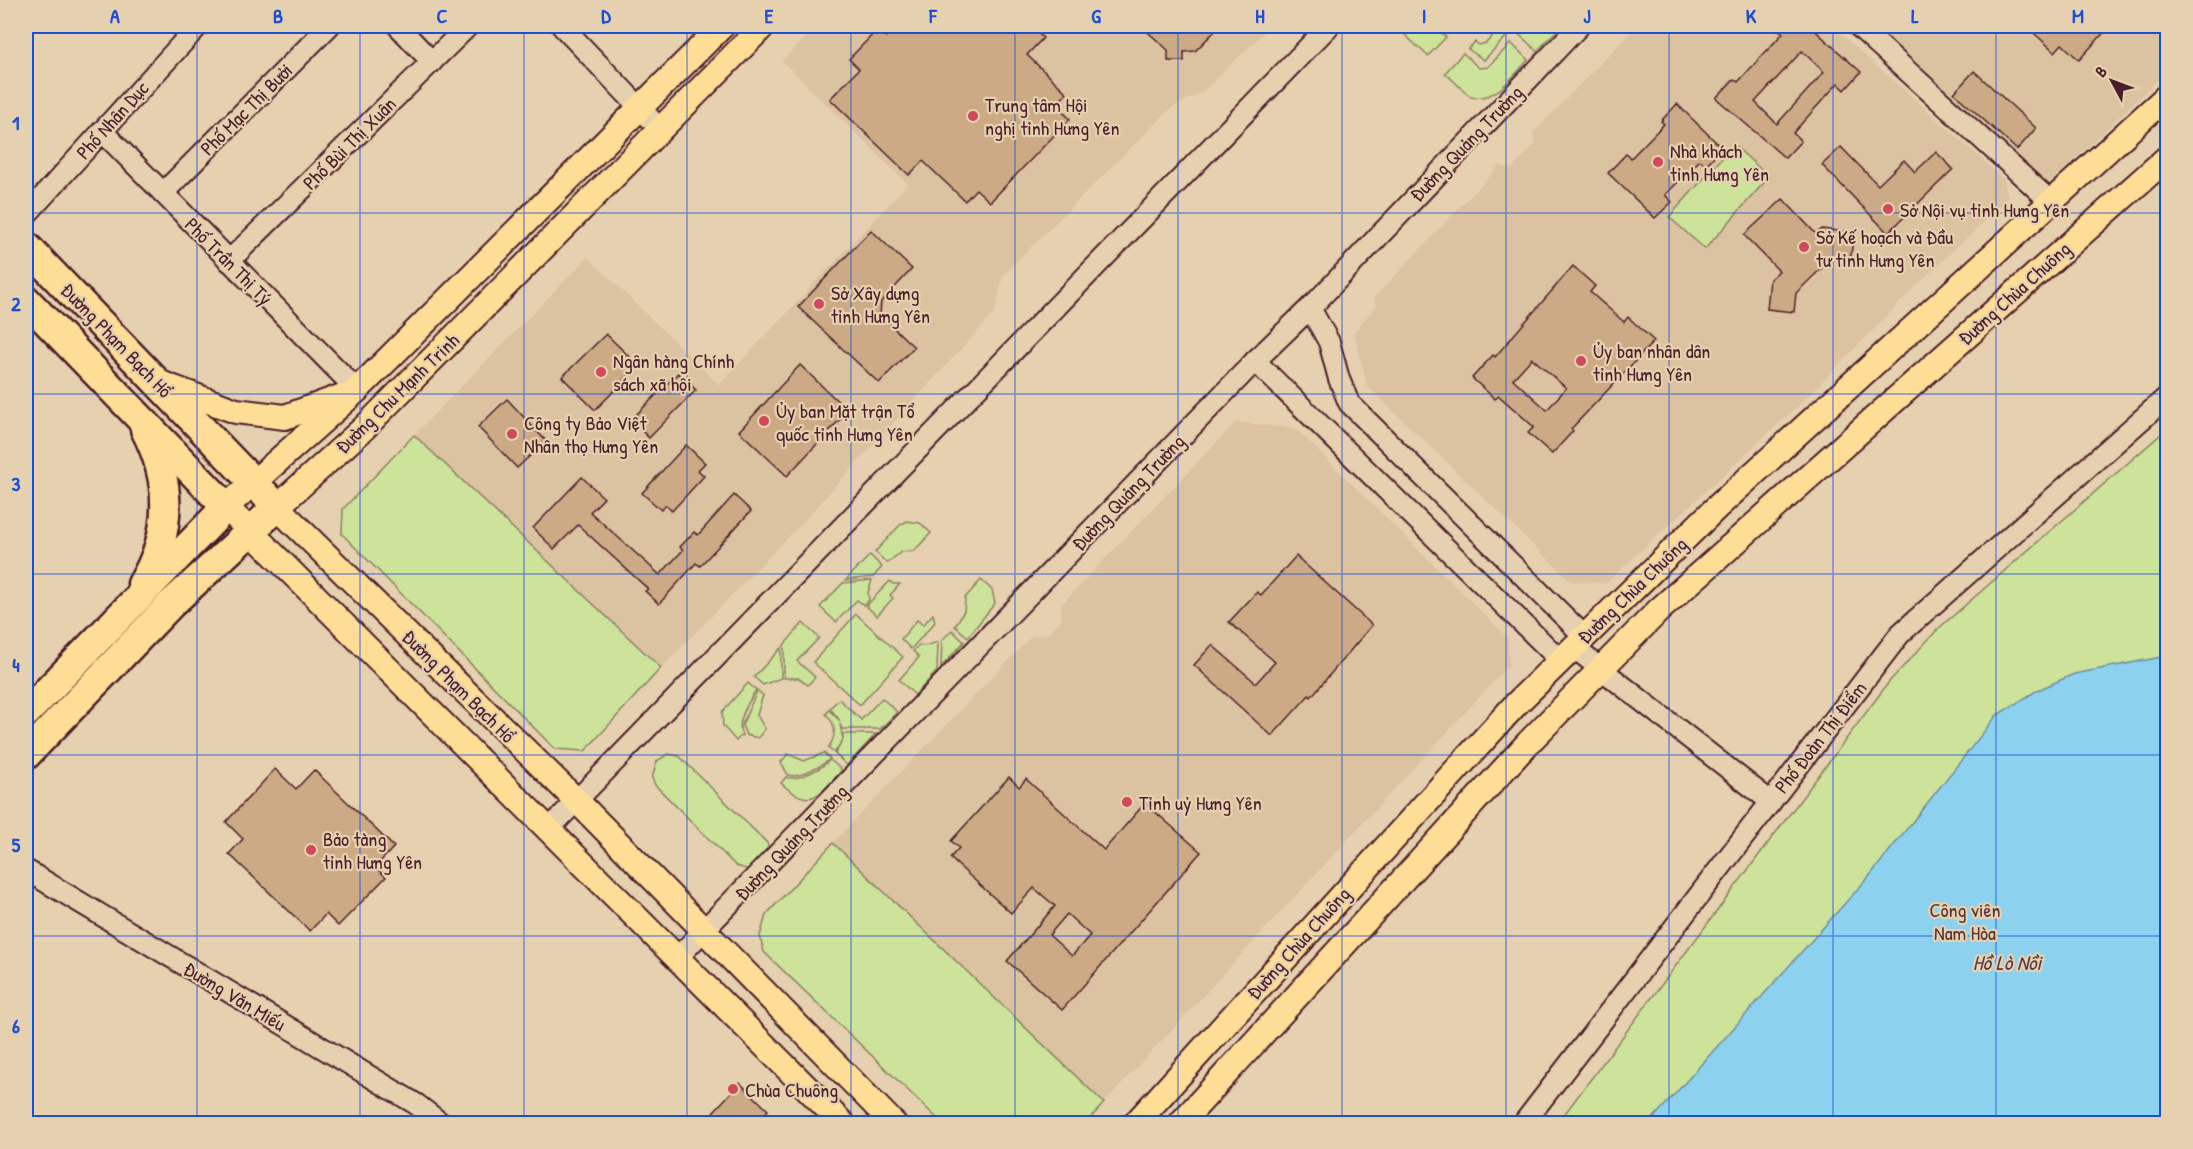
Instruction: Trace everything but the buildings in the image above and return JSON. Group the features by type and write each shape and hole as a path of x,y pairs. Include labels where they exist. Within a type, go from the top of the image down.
{"highway":[{"name":"Đường Phạm Bạch Hổ","path":"26,246 277,507"},
{"name":"Đường Phạm Bạch Hổ","path":"26,300 226,507"},
{"path":"125,612 154,564 165,523 165,490 158,454 135,411"},
{"name":"Đường Chu Mạnh Trinh","path":"26,713 226,507"},
{"name":"Đường Chu Mạnh Trinh","path":"26,755 171,604 277,507"}],"main road":[{"name":"Đường Chu Mạnh Trinh","path":"226,507 357,390 722,26"},
{"name":"Đường Chu Mạnh Trinh","path":"277,507 362,430 763,26"},
{"name":"Đường Chùa Chuông","path":"1135,1124 1516,704 1796,435 2168,95"},
{"name":"Đường Chùa Chuông","path":"1180,1124 1528,743 1659,610 2168,157"},
{"path":"160,383 236,411 285,417 357,390"},
{"path":"1796,435 1823,462"},
{"name":"Đường Phạm Bạch Hổ","path":"226,507 843,1124"},
{"name":"Đường Phạm Bạch Hổ","path":"277,507 577,801 894,1124"},
{"path":"1365,870 1391,893"}],"street":[{"name":"Phố Nhân Dục","path":"26,215 198,26"},
{"name":"Phố Mạc Thị Bưởi","path":"163,194 329,26"},
{"path":"398,26 432,62"},
{"name":"Phố Bùi Thị Xuân","path":"230,261 468,26"},
{"path":"562,26 661,130"},
{"path":"548,830 1329,26"},
{"name":"Đường Quảng Trường","path":"677,958 1255,361 1310,308 1578,26"},
{"path":"1858,26 2050,201"},
{"name":"Phố Trần Thị Tý","path":"102,131 357,390"},
{"path":"1310,308 1329,342 1339,379 1349,403 1573,648"},
{"path":"1255,361 1573,648 1770,802"},
{"name":"Phố Đoàn Thị Điểm","path":"1522,1124 1900,634 2168,396"},
{"name":"Đường Văn Miếu","path":"26,870 416,1104 442,1124"}],"shaded area":[{"path":"817,26 1271,26 1202,92 1171,108 1003,275 995,312 799,526 661,668 414,435 588,257 719,385 908,184 782,61"},
{"path":"1637,26 1832,26 2004,179 2008,199 1919,283 1803,401 1606,583 1571,581 1367,386 1354,332 1377,305 1374,298 1499,166 1512,169 1536,143 1533,133"},
{"path":"1875,26 2167,26 2167,71 2044,189"},
{"name":"Tỉnh uỷ Hưng Yên","path":"1236,422 1296,429 1508,638 1509,665 1104,1103 833,843 1032,636 1048,634 1062,618 1061,605"}],"green space":[{"path":"1400,26 1433,26 1446,37 1428,56 1404,34"},
{"path":"1510,26 1561,26 1537,51"},
{"path":"1498,30 1506,37 1484,60 1468,49 1475,42 1479,45 1486,43"},
{"path":"1511,43 1528,60 1510,80 1488,96 1471,97 1445,73 1463,53 1479,68 1488,67"},
{"path":"1734,145 1769,177 1705,249 1669,217"},
{"name":"Hồ Lò Nồi","path":"2167,429 2167,1123 1557,1124 1889,682 1938,629"},
{"path":"414,435 661,668 585,751 555,749 342,534 343,509"},
{"path":"907,521 920,523 931,533 914,551 901,552 887,563 875,552 900,525"},
{"path":"870,555 882,567 873,577 846,580"},
{"path":"872,580 868,593 869,600 864,605 857,600 836,622 820,607 843,583"},
{"path":"981,580 992,590 995,603 968,637 955,626 964,611 965,598"},
{"path":"890,581 893,584 900,584 890,595 893,598 877,616 866,606"},
{"path":"856,614 903,657 860,705 813,662"},
{"path":"933,614 935,622 911,649 901,639 917,620 923,625"},
{"path":"803,623 819,638 797,661 815,677 808,685 798,678 784,678 784,645"},
{"path":"952,630 964,642 941,667 942,640"},
{"path":"938,642 937,671 915,695 899,680 919,657 913,651 919,645 925,646"},
{"path":"781,648 781,678 763,685 754,677"},
{"path":"748,683 756,690 740,724 742,735 736,741 723,726 722,712"},
{"path":"757,691 763,695 757,715 765,729 758,738 746,735 742,725"},
{"path":"882,698 897,712 880,729 842,729 840,724 843,739 843,734 876,734 847,765 835,754 843,740 834,753 828,748 833,739 834,730 826,714 829,710 840,721 830,708 839,699 861,720"},
{"path":"824,753 830,759 804,774 788,775 781,762 788,754 804,761"},
{"path":"668,754 679,756 767,843 769,849 750,870 736,866 655,785 652,778 657,761"},
{"path":"830,760 842,770 827,787 814,796 807,798 800,796 781,783 786,777 797,778 810,773"},
{"path":"833,843 1104,1103 1086,1123 942,1123 764,952 760,936 766,915"}],"water":[{"name":"Hồ Lò Nồi","path":"2167,656 2167,1123 1649,1123 1872,873 1997,715 2038,690 2074,674"}],"place":[{"name":"Trung tâm Hội nghị tỉnh Hưng Yên","path":"973,116"},
{"name":"Nhà khách tỉnh Hưng Yên","path":"1658,162"},
{"name":"Sở Nội vụ tỉnh Hưng Yên","path":"1888,209"},
{"name":"Sở Kế hoạch và Đầu tư tỉnh Hưng Yên","path":"1804,247"},
{"name":"Sở Xây dựng tỉnh Hưng Yên","path":"819,304"},
{"name":"Ủy ban nhân dân tỉnh Hưng Yên","path":"1581,361"},
{"name":"Ngân hàng Chính sách xã hội","path":"601,372"},
{"name":"Ủy ban Mặt trận Tổ quốc tỉnh Hưng Yên","path":"764,421"},
{"name":"Công ty Bảo Việt Nhân thọ Hưng Yên","path":"512,434"},
{"name":"Tỉnh uỷ Hưng Yên","path":"1127,802"},
{"name":"Bảo tàng tỉnh Hưng Yên","path":"311,850"},
{"name":"Chùa Chuông","path":"733,1089"}],"park label":[{"name":"Công viên Nam Hòa","path":"1965,920"}]}
